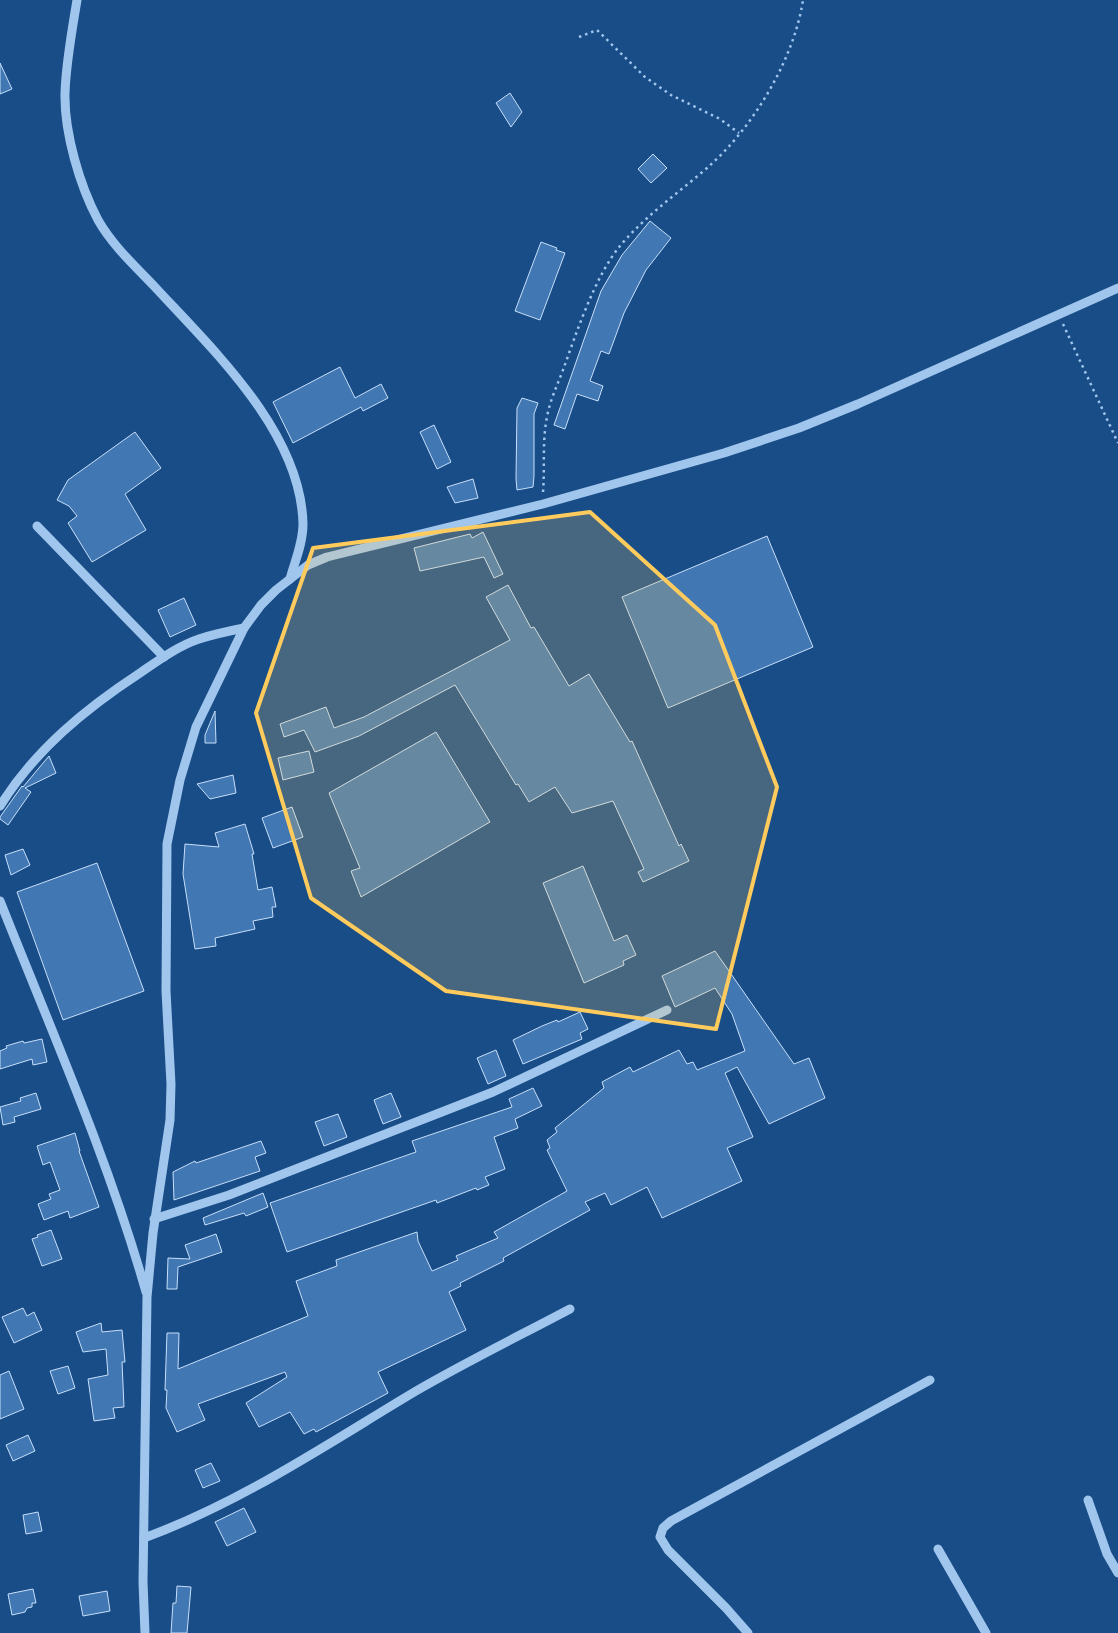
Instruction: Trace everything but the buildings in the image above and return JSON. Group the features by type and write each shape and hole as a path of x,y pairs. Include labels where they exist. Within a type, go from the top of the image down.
{"street":[{"path":"77,0 66,77 66,111 74,155 91,205 105,232 122,254 141,272 259,405 277,436 298,484 302,510 302,541 290,579"},
{"path":"145,1633 144,1538 147,1297 154,1219 170,1120 166,990 167,844 180,780 196,727 244,628 261,605 290,579 308,565 327,556 543,504 706,458 798,428 858,404 1118,288"},
{"path":"36,526 164,657"},
{"path":"0,806 38,755 66,728 112,691 164,657 198,639 244,628"},
{"path":"0,901 84,1110 130,1238 147,1297"},
{"path":"154,1219 229,1195 327,1155 485,1096 667,1010"},
{"path":"144,1538 182,1524 274,1477 418,1390 570,1309"},
{"path":"748,1633 726,1608 668,1550 660,1537 663,1528 671,1521 930,1380"},
{"path":"1088,1500 1107,1554 1118,1573"},
{"path":"938,1550 986,1633"}],"path":[{"path":"543,504 546,429 550,402 581,321 603,273 619,248 641,223 708,167 753,116 772,86 798,25 803,0"},
{"path":"579,37 596,30 645,77 671,95 720,119 739,133"},
{"path":"1058,314 1118,443"}],"highlighted area":[{"path":"590,512 715,625 777,787 716,1029 446,991 311,898 256,713 313,548"}]}
